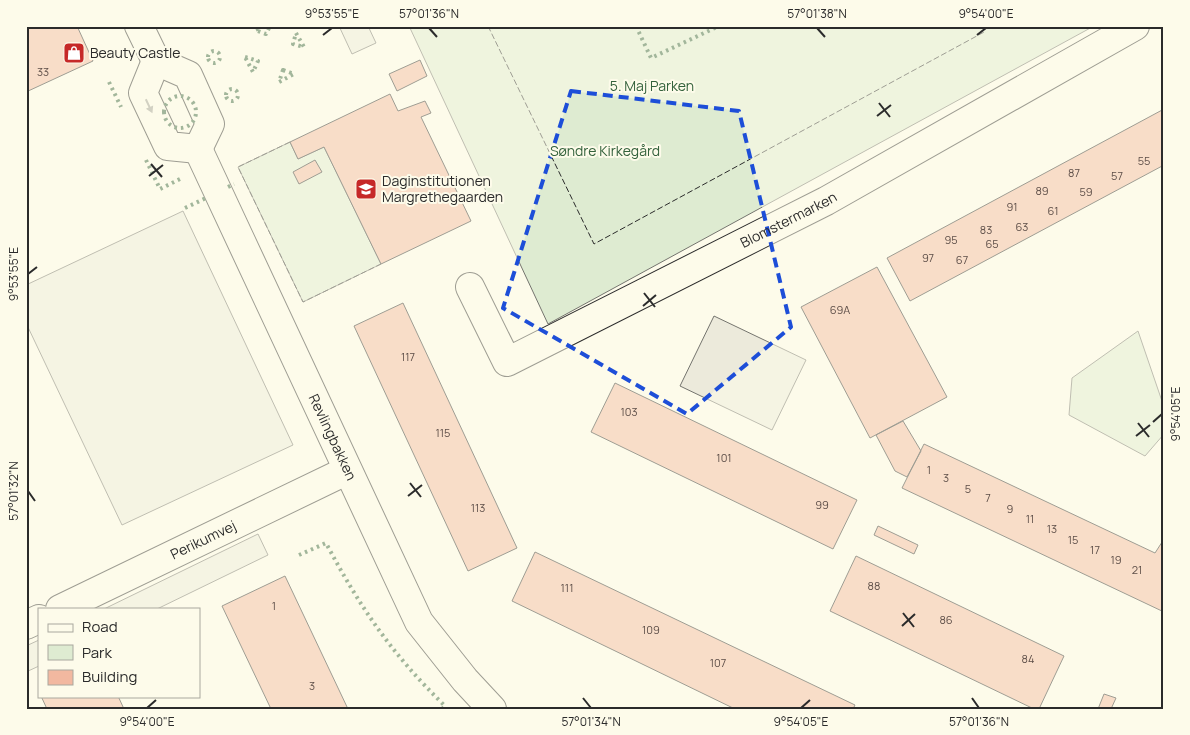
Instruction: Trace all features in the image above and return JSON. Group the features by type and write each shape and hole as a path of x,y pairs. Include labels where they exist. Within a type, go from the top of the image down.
{"street":[{"path":"139,26 156,61 188,75 210,124 198,149 168,146 143,93 156,61"},
{"name":"Blomstermarken","path":"470,287 506,362 826,201 1135,26"},
{"name":"Revlingbakken","path":"198,149 346,471 418,622 465,680 492,709"},
{"name":"Perikumvej","path":"62,608 346,471"},
{"path":"26,625 38,619"}],"highlighted area":[{"path":"571,91 739,111 791,327 687,414 503,308"}],"green space":[{"name":"Søndre Kirkegård","path":"413,26 1094,26 548,324 410,28"},
{"path":"290,142 298,159 324,147 381,264 303,302 238,167"},
{"path":"1138,331 1164,407 1164,434 1145,456 1069,415 1072,378"}],"shaded area":[{"path":"339,26 368,26 376,43 352,54"},
{"path":"183,211 293,445 122,525 26,323 26,285"},
{"path":"714,316 806,360 772,430 680,386"},
{"path":"258,534 268,555 159,608 106,608"},
{"path":"38,640 38,666 26,672 26,646"}],"building":[{"path":"26,26 77,26 93,61 26,92"},
{"path":"420,60 427,76 397,91 389,74"},
{"path":"390,94 398,111 425,101 431,113 421,117 471,221 381,264 324,147 298,159 290,142"},
{"path":"1164,109 1164,165 910,301 887,258"},
{"path":"315,160 322,172 299,184 293,172"},
{"path":"877,267 947,397 870,438 801,307"},
{"path":"403,303 517,548 468,571 354,326"},
{"path":"615,383 857,500 833,549 591,432"},
{"path":"903,421 921,451 907,477 895,471 876,435"},
{"path":"924,444 1155,553 1164,539 1164,612 902,488"},
{"path":"878,526 918,545 914,554 874,535"},
{"path":"535,552 855,705 853,709 735,709 512,601"},
{"path":"856,556 1064,656 1039,709 1034,709 830,611"},
{"path":"285,576 348,709 271,709 222,606"},
{"path":"1104,694 1116,698 1111,709 1098,709"},
{"path":"42,698 119,698 124,709 47,709"}],"hedge":[{"path":"264,26 255,30 266,34 270,26"},
{"path":"636,26 651,58 719,26"},
{"path":"296,33 304,47 293,44 296,33"},
{"path":"212,51 216,51 220,57 216,63 212,63 208,59 208,55 212,51"},
{"path":"245,57 258,61 253,72 245,57"},
{"path":"283,70 294,74 279,82 283,70"},
{"path":"109,82 121,107"},
{"path":"230,89 234,89 238,95 234,101 230,101 226,97 226,93 230,89"},
{"path":"180,96 191,101 196,112 191,123 180,128 169,123 164,112 169,101 180,96"},
{"path":"146,160 160,189 180,179"},
{"path":"228,187 234,184"},
{"path":"185,208 206,198"},
{"path":"299,555 326,543 365,610 393,649 445,706 442,709"}],"fence":[{"path":"488,26 594,244 986,31"},
{"path":"290,142 238,167 303,302 381,264"}],"place":[{"name":"Beauty Castle","path":"74,53"},
{"name":"Daginstitutionen Margrethegaarden","path":"366,189"}],"park label":[{"name":"5. Maj Parken","path":"652,86"}]}
